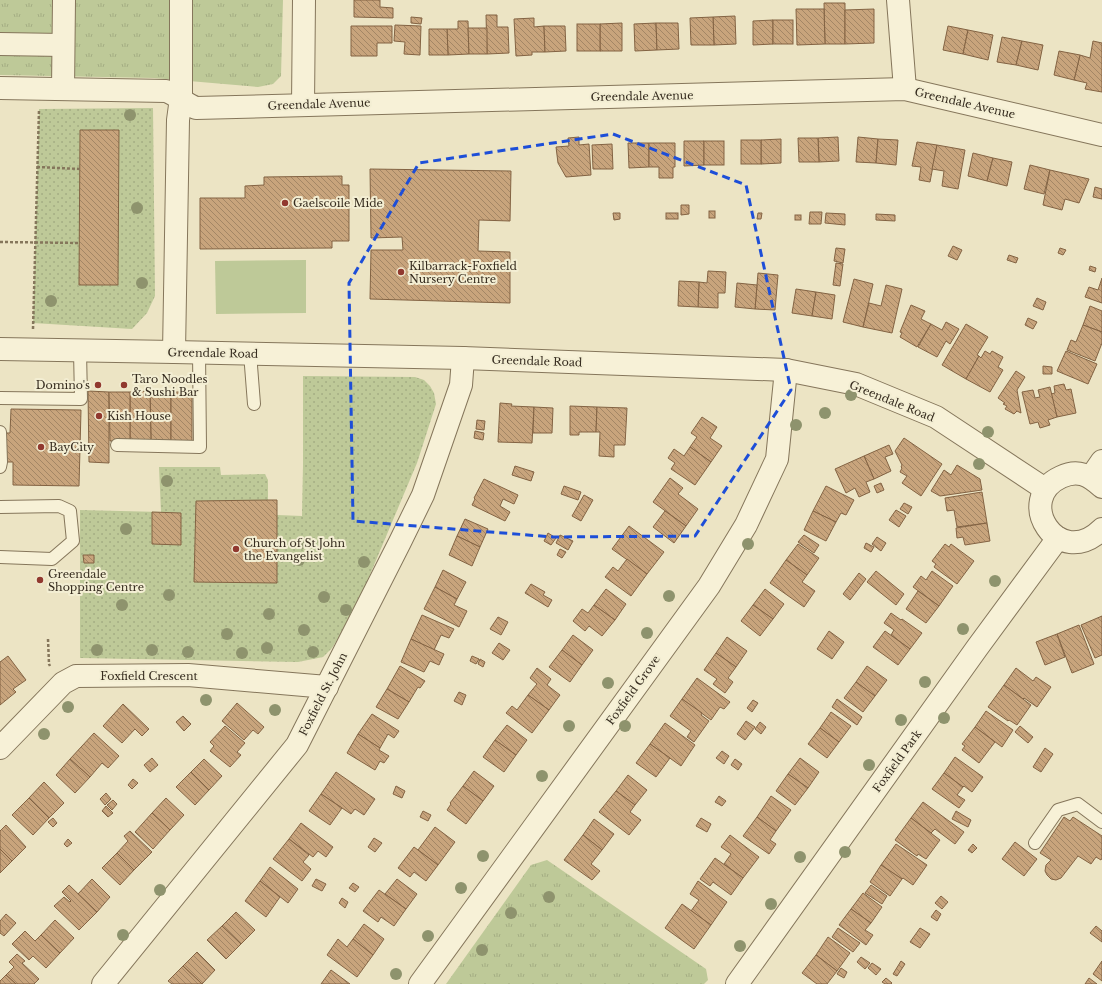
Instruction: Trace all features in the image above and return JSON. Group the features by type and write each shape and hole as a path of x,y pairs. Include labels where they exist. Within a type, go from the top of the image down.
{"street":[{"path":"63,89 64,0"},
{"path":"174,352 178,120 181,98 181,0"},
{"path":"302,104 304,0"},
{"path":"898,0 905,89"},
{"path":"0,44 63,45"},
{"name":"Greendale Avenue","path":"0,88 166,90 181,98 188,105 196,108 905,89 1102,135"},
{"name":"Greendale Road","path":"0,349 463,358 786,370 856,384 936,417 1045,489"},
{"name":"Foxfield St. John","path":"103,984 297,745 423,495 461,385 463,358"},
{"name":"Foxfield Grove","path":"420,984 709,586 746,525 777,459 786,370"},
{"path":"1098,475 1080,473 1066,474 1054,480 1045,489 1040,501 1040,514 1046,528 1058,538 1070,542 1083,542 1094,537 1102,529"},
{"name":"Foxfield Park","path":"737,984 973,654 1058,538"},
{"name":"Foxfield Crescent","path":"0,748 63,683 76,676 188,675 327,687"}],"lane":[{"path":"0,398 81,399 80,350"},
{"path":"117,445 200,447 199,352"},
{"path":"250,353 254,404"},
{"path":"0,432 0,467"},
{"path":"0,507 58,506 70,511 73,541 52,559 0,557"},
{"path":"1034,843 1058,810 1078,804 1102,822"}],"path":[{"path":"33,332 39,105"},
{"path":"38,167 80,169"},
{"path":"0,242 80,243"},
{"path":"48,639 48,664 63,683"}],"highlighted area":[{"path":"613,134 746,185 791,390 695,536 553,537 353,521 349,283 419,163"}],"green space":[{"path":"0,0 283,0 281,76 273,84 258,87 154,78 0,75"},
{"path":"153,108 155,296 147,313 132,329 33,323 39,109"},
{"path":"306,260 306,313 216,314 215,261"},
{"path":"303,376 415,377 424,380 430,386 434,393 436,404 417,463 366,584 332,648 323,657 298,662 80,658 80,510 161,512 159,467 220,467 221,475 265,474 268,480 268,500 277,500 277,515 302,516"},
{"path":"547,860 706,969 708,980 704,984 446,984 531,865"}],"building":[{"path":"354,0 380,0 380,7 393,8 393,18 354,17"},
{"path":"824,3 845,3 845,44 825,44"},
{"path":"796,9 824,9 825,44 797,45"},
{"path":"874,9 874,43 845,44 845,10"},
{"path":"486,15 497,15 497,27 508,27 509,53 487,54"},
{"path":"735,16 736,44 714,45 713,17"},
{"path":"411,17 422,18 421,24 411,23"},
{"path":"713,17 714,45 691,45 690,18"},
{"path":"534,18 534,27 544,26 545,52 532,52 532,55 516,56 514,19"},
{"path":"773,20 773,44 753,45 753,21"},
{"path":"773,20 793,20 793,44 773,44"},
{"path":"458,21 468,21 469,54 448,55 447,29 458,29"},
{"path":"622,23 622,51 600,51 600,24"},
{"path":"656,23 657,50 635,51 634,24"},
{"path":"656,23 678,23 679,49 657,50"},
{"path":"577,24 600,24 600,51 577,51"},
{"path":"395,25 421,26 420,55 404,54 405,42 394,41"},
{"path":"351,26 392,26 392,43 377,43 377,56 351,56"},
{"path":"544,26 565,26 566,51 545,52"},
{"path":"948,26 968,30 963,54 943,50"},
{"path":"468,28 487,28 487,54 469,54"},
{"path":"429,29 447,29 448,55 429,55"},
{"path":"968,30 993,35 988,60 963,54"},
{"path":"1002,37 1022,41 1016,65 997,62"},
{"path":"1022,41 1043,45 1038,70 1016,65"},
{"path":"1093,41 1102,43 1102,92 1085,89 1087,83 1074,80 1080,55 1090,58"},
{"path":"1059,51 1080,55 1074,80 1054,75"},
{"path":"80,130 119,130 118,285 79,285"},
{"path":"579,137 579,145 589,144 591,175 566,177 558,163 556,147 569,146 568,138"},
{"path":"838,137 839,161 819,162 818,138"},
{"path":"858,137 878,139 876,163 856,162"},
{"path":"798,138 818,138 819,162 799,162"},
{"path":"781,139 781,163 761,164 761,140"},
{"path":"878,139 898,140 896,165 876,163"},
{"path":"741,140 761,140 761,164 741,164"},
{"path":"684,141 704,141 704,165 684,166"},
{"path":"704,141 724,141 724,165 704,165"},
{"path":"917,142 937,145 930,182 919,180 921,167 912,166"},
{"path":"628,143 649,143 649,167 629,168"},
{"path":"649,143 675,143 675,167 673,167 673,178 659,178 659,167 649,167"},
{"path":"612,144 613,169 593,169 592,145"},
{"path":"937,145 965,150 958,189 942,186 944,171 932,169"},
{"path":"973,153 993,158 987,181 968,176"},
{"path":"993,158 1012,162 1007,186 987,181"},
{"path":"1030,165 1050,170 1044,194 1024,189"},
{"path":"370,169 511,171 510,221 479,220 478,251 510,252 510,303 370,299 371,250 403,250 402,237 371,238"},
{"path":"1050,170 1089,179 1079,203 1065,199 1062,210 1043,205"},
{"path":"342,176 342,185 349,185 349,241 332,241 332,248 200,249 200,198 245,198 245,186 264,185 264,177"},
{"path":"1095,187 1102,189 1102,199 1093,197"},
{"path":"681,205 689,205 689,214 681,215"},
{"path":"709,211 715,211 715,218 709,218"},
{"path":"810,212 822,212 821,224 809,224"},
{"path":"613,213 620,213 620,219 614,220"},
{"path":"666,213 678,213 678,219 666,219"},
{"path":"758,213 762,213 761,219 757,219"},
{"path":"826,213 845,214 845,225 825,223"},
{"path":"876,214 895,215 895,221 876,220"},
{"path":"795,215 801,215 801,220 795,220"},
{"path":"953,246 962,250 957,260 948,256"},
{"path":"836,248 845,249 843,263 834,261"},
{"path":"1060,248 1066,250 1063,255 1058,253"},
{"path":"1009,255 1018,258 1016,263 1007,260"},
{"path":"836,263 843,264 840,286 833,285"},
{"path":"1090,266 1096,268 1095,272 1089,270"},
{"path":"708,271 726,272 725,293 718,293 718,308 698,307 699,282 707,283"},
{"path":"758,273 778,275 775,310 755,309"},
{"path":"1102,278 1102,303 1085,297 1089,287 1098,290"},
{"path":"854,279 873,284 863,327 843,322"},
{"path":"679,281 699,282 698,307 678,306"},
{"path":"737,283 757,285 755,309 735,307"},
{"path":"886,285 902,289 892,333 863,327 869,303 881,306"},
{"path":"796,289 816,292 812,316 792,313"},
{"path":"816,292 835,295 832,319 812,316"},
{"path":"1037,298 1046,302 1043,310 1033,306"},
{"path":"911,305 925,311 921,319 931,324 917,347 900,337 902,333 900,332"},
{"path":"1090,306 1102,311 1102,332 1083,325"},
{"path":"1028,318 1037,322 1033,329 1025,325"},
{"path":"946,322 959,329 950,344 946,341 937,357 918,347 931,324 942,330"},
{"path":"966,324 988,337 977,355 979,356 966,379 942,365"},
{"path":"1083,325 1102,332 1102,343 1095,361 1067,350 1071,340 1076,342"},
{"path":"985,351 990,354 992,351 1003,357 998,367 1003,370 990,392 966,379 979,356 981,358"},
{"path":"1066,351 1097,364 1088,384 1057,371"},
{"path":"1043,366 1052,367 1052,374 1043,374"},
{"path":"1016,371 1025,377 1017,390 1021,413 1017,411 1014,414 1005,409 1007,406 998,398"},
{"path":"1064,384 1066,390 1071,389 1076,413 1057,417 1051,394 1055,393 1054,386"},
{"path":"1050,387 1057,417 1048,420 1050,425 1040,428 1038,422 1030,424 1022,392 1033,390 1035,398 1040,397 1038,390"},
{"name":"Kish House","path":"88,391 109,392 109,463 89,462"},
{"path":"150,391 171,392 171,441 151,441"},
{"path":"150,391 151,441 130,441 130,392"},
{"name":"Kish House","path":"109,392 130,392 130,441 110,441"},
{"name":"Kish House","path":"171,392 192,392 192,441 171,441"},
{"path":"500,403 512,404 511,406 534,407 532,443 498,442"},
{"path":"570,406 597,407 596,432 579,432 579,435 570,435"},
{"path":"534,407 553,408 552,433 533,433"},
{"path":"597,407 627,408 625,445 614,445 614,457 599,456 600,432 596,432"},
{"name":"BayCity","path":"11,409 81,410 79,486 13,485 13,462 1,462 2,433 10,433"},
{"path":"702,417 717,427 710,438 722,446 711,462 690,447 697,437 691,433"},
{"path":"477,420 485,421 484,430 476,429"},
{"path":"475,431 484,433 483,440 474,438"},
{"path":"904,438 942,464 921,496 902,483 907,476 900,472 902,465 895,451"},
{"path":"889,445 893,454 885,457 891,471 874,479 864,456"},
{"path":"690,447 711,462 695,485 671,469 675,463 668,458 674,449 684,456"},
{"path":"864,456 874,479 866,482 870,492 859,497 855,488 846,493 835,469"},
{"path":"957,465 980,479 982,490 940,496 931,491 944,470 951,475"},
{"path":"515,466 534,472 531,481 512,475"},
{"path":"670,478 683,488 678,494 698,509 686,526 653,502"},
{"path":"484,479 518,495 514,504 503,499 500,506 510,512 505,521 472,505"},
{"path":"881,483 884,490 877,493 874,486"},
{"path":"564,486 581,492 578,500 561,494"},
{"path":"826,486 854,500 846,515 841,513 836,522 813,511"},
{"path":"982,492 987,523 957,527 954,510 947,511 945,498"},
{"path":"584,495 593,500 581,521 572,516"},
{"name":"Church of St John the Evangelist","path":"277,500 277,583 194,582 196,501"},
{"path":"904,503 912,507 908,514 900,509"},
{"path":"896,510 906,516 899,527 889,520"},
{"path":"665,511 686,526 674,543 653,527"},
{"path":"813,511 836,522 826,541 804,530"},
{"path":"152,512 181,513 181,545 152,544"},
{"path":"465,519 488,529 480,547 457,536"},
{"path":"987,523 990,541 965,545 963,537 957,538 956,528"},
{"path":"629,526 664,552 647,574 612,549"},
{"path":"548,533 556,538 551,545 544,541"},
{"path":"560,535 573,541 568,550 556,543"},
{"path":"804,535 819,545 814,553 798,542"},
{"path":"457,536 480,547 472,566 449,555"},
{"path":"877,537 886,543 881,551 872,544"},
{"path":"866,543 874,547 871,552 864,548"},
{"path":"798,544 819,558 807,575 786,560"},
{"path":"945,544 949,547 951,544 974,561 957,584 934,567 936,564 932,561"},
{"path":"560,549 566,552 562,558 557,555"},
{"path":"83,555 94,555 94,563 84,563"},
{"path":"627,559 647,574 631,596 605,577 613,567 618,571"},
{"path":"786,560 807,575 802,582 815,591 804,607 770,583"},
{"path":"443,570 466,582 457,599 435,587"},
{"path":"876,571 904,594 896,605 867,582"},
{"path":"932,571 953,586 939,606 913,587 921,576 926,580"},
{"path":"859,573 866,579 850,600 843,594"},
{"path":"531,584 545,592 543,595 552,600 548,607 525,593"},
{"path":"435,587 457,599 454,605 467,611 459,627 424,609"},
{"path":"606,589 626,604 615,620 594,605"},
{"path":"765,589 784,604 773,619 753,605"},
{"path":"918,591 939,606 926,623 906,609"},
{"path":"594,605 615,620 602,636 589,626 585,631 573,621 582,609 588,613"},
{"path":"753,605 773,619 760,636 741,621"},
{"path":"891,613 922,633 910,649 891,635 894,630 884,623"},
{"path":"422,615 454,629 449,638 441,635 434,650 411,639"},
{"path":"1102,616 1102,655 1095,658 1081,625"},
{"path":"498,617 508,622 501,635 490,629"},
{"path":"1079,625 1094,664 1072,673 1057,634"},
{"path":"829,631 844,642 832,659 817,649"},
{"path":"885,631 910,649 898,665 873,647"},
{"path":"1057,634 1065,657 1045,665 1036,642"},
{"path":"573,635 593,650 582,665 562,650"},
{"path":"727,637 747,651 736,667 716,653"},
{"path":"411,639 444,654 439,665 430,661 424,672 401,662"},
{"path":"499,643 510,650 503,660 492,653"},
{"path":"562,650 582,665 570,682 549,667"},
{"path":"716,653 736,667 728,678 733,682 725,693 713,684 717,679 704,670"},
{"path":"8,656 26,680 13,689 16,692 0,705 0,662"},
{"path":"472,656 479,659 476,664 470,661"},
{"path":"480,659 485,662 483,667 478,664"},
{"path":"400,666 425,681 420,688 418,687 409,702 387,689"},
{"path":"867,666 887,680 875,696 856,682"},
{"path":"537,668 551,679 547,685 560,695 549,710 528,695 537,684 530,678"},
{"path":"1016,668 1033,681 1036,677 1051,687 1037,707 1004,685"},
{"path":"697,678 730,702 724,709 720,707 711,720 682,699"},
{"path":"856,682 875,696 863,712 844,698"},
{"path":"1004,685 1031,705 1017,725 1009,720 1008,721 988,707"},
{"path":"387,689 409,702 398,719 376,707"},
{"path":"459,692 466,695 462,705 454,701"},
{"path":"528,695 549,710 532,733 506,713 512,706 517,710"},
{"path":"682,699 702,713 701,715 709,721 694,742 687,737 691,731 670,716"},
{"path":"837,699 862,717 857,725 832,707"},
{"path":"753,700 758,703 752,712 747,708"},
{"path":"237,703 264,727 258,734 253,730 244,740 222,721"},
{"path":"123,704 149,729 142,736 135,729 122,743 103,726"},
{"path":"986,711 1013,730 1002,747 975,727"},
{"path":"831,712 851,726 839,742 820,728"},
{"path":"372,714 399,731 394,738 388,734 380,748 358,734"},
{"path":"183,716 191,724 184,731 176,722"},
{"path":"746,721 755,727 745,740 737,734"},
{"path":"760,722 766,727 761,734 755,729"},
{"path":"665,723 695,745 681,766 650,744"},
{"path":"507,725 527,740 516,755 495,740"},
{"path":"225,726 245,743 237,752 241,755 230,767 210,751 214,746 210,742"},
{"path":"1020,726 1033,737 1028,743 1015,732"},
{"path":"975,727 995,742 979,763 962,750 965,746 962,744"},
{"path":"820,728 839,742 827,758 808,744"},
{"path":"94,733 119,756 108,768 102,763 90,777 70,759"},
{"path":"358,734 380,748 379,750 389,756 384,763 380,761 375,770 347,753"},
{"path":"495,740 516,755 504,772 483,757"},
{"path":"650,744 670,758 656,777 636,763"},
{"path":"1045,748 1053,754 1041,772 1033,767"},
{"path":"722,751 729,756 724,764 716,758"},
{"path":"955,757 983,777 972,792 944,773"},
{"path":"152,758 158,765 150,772 144,765"},
{"path":"800,758 819,772 808,788 788,774"},
{"path":"70,759 90,777 75,793 56,775"},
{"path":"204,759 222,776 209,790 191,772"},
{"path":"735,759 742,764 738,770 731,765"},
{"path":"474,771 494,786 483,801 463,786"},
{"path":"191,772 209,790 195,805 176,787"},
{"path":"336,772 375,799 364,815 355,809 351,814 321,794"},
{"path":"944,773 963,787 957,795 965,800 959,808 932,789"},
{"path":"788,774 808,788 795,805 776,791"},
{"path":"628,775 647,790 635,805 616,791"},
{"path":"133,779 138,783 132,789 128,785"},
{"path":"44,782 64,803 49,818 29,798"},
{"path":"396,786 405,791 402,798 393,794"},
{"path":"463,786 483,801 466,824 447,810 451,804 450,803"},
{"path":"616,791 635,805 630,812 641,820 629,835 599,812"},
{"path":"106,793 111,799 105,805 100,799"},
{"path":"321,794 342,808 330,825 309,811"},
{"path":"719,796 726,801 722,806 715,802"},
{"path":"771,796 791,810 776,831 757,817"},
{"path":"29,798 49,818 33,835 12,815"},
{"path":"166,798 184,815 170,830 152,813"},
{"path":"113,800 117,804 112,810 107,805"},
{"path":"923,802 964,832 955,844 935,829 931,833 911,818"},
{"path":"106,806 113,813 108,817 102,811"},
{"path":"423,811 431,815 428,821 420,817"},
{"path":"956,811 971,820 968,827 952,819"},
{"path":"152,813 170,830 153,849 135,832"},
{"path":"757,817 776,831 770,840 776,844 769,854 743,836"},
{"path":"1064,817 1070,821 1073,817 1102,836 1102,858 1101,860 1096,857 1091,864 1078,856 1061,878 1056,880 1051,879 1045,871 1046,865 1051,860 1040,853"},
{"path":"53,818 57,823 53,827 48,822"},
{"path":"701,818 711,824 707,832 696,826"},
{"path":"911,818 940,840 926,859 918,854 917,856 895,840"},
{"path":"594,819 614,834 602,850 583,835"},
{"path":"301,823 333,847 326,857 318,851 313,857 289,839"},
{"path":"6,825 26,847 12,861 0,849 0,831"},
{"path":"435,827 455,842 438,865 418,850"},
{"path":"130,831 152,852 134,870 117,853 128,841 124,836"},
{"path":"583,835 602,850 591,864 600,871 592,880 564,860"},
{"path":"730,835 759,857 743,878 724,864 731,854 721,847"},
{"path":"374,838 382,843 375,852 368,847"},
{"path":"68,839 72,843 67,847 64,844"},
{"path":"289,839 309,855 303,862 311,869 302,881 273,859"},
{"path":"1015,842 1037,859 1024,876 1002,859"},
{"path":"896,844 927,865 913,885 881,865"},
{"path":"973,844 977,848 972,853 968,850"},
{"path":"414,847 438,865 426,881 414,872 410,877 398,868"},
{"path":"0,849 12,861 0,873"},
{"path":"117,853 134,870 120,885 102,868"},
{"path":"715,858 743,878 731,895 713,882 710,886 700,879"},
{"path":"881,865 902,879 890,896 870,882"},
{"path":"270,867 298,889 288,903 260,881"},
{"path":"92,879 110,897 97,912 78,894"},
{"path":"316,879 326,884 322,891 312,886"},
{"path":"397,879 417,894 406,909 385,894"},
{"path":"260,881 280,897 266,917 245,901"},
{"path":"698,881 727,902 711,925 691,911 699,900 690,894"},
{"path":"353,883 359,887 355,892 349,888"},
{"path":"69,885 97,912 79,930 54,906 64,897 70,902 71,901 62,892"},
{"path":"871,885 887,896 882,904 865,893"},
{"path":"379,890 406,909 394,926 381,917 378,922 363,911"},
{"path":"863,893 882,907 871,923 851,909"},
{"path":"941,896 948,902 942,909 935,903"},
{"path":"342,898 348,902 345,908 339,903"},
{"path":"682,904 711,925 694,949 665,928"},
{"path":"851,909 871,923 865,930 873,935 866,945 839,925"},
{"path":"936,910 941,914 937,921 931,917"},
{"path":"236,912 255,930 241,944 222,926"},
{"path":"6,914 16,923 4,936 0,933 0,921"},
{"path":"55,920 74,938 60,953 41,935"},
{"path":"364,924 384,939 373,955 353,939"},
{"path":"222,926 241,944 226,959 207,940"},
{"path":"1096,926 1102,931 1102,942 1090,933"},
{"path":"838,928 860,943 853,952 832,937"},
{"path":"920,928 930,934 920,948 910,942"},
{"path":"25,931 35,941 41,935 60,953 46,968 33,956 29,960 12,944"},
{"path":"828,937 850,953 837,971 816,955"},
{"path":"338,939 347,947 353,939 373,955 357,977 327,955"},
{"path":"197,952 215,970 202,984 183,966"},
{"path":"17,954 25,961 22,963 39,979 34,984 16,984 6,975 14,967 9,962"},
{"path":"816,955 837,971 827,984 817,984 802,973"},
{"path":"861,957 870,963 865,969 857,962"},
{"path":"901,961 905,964 897,976 893,974"},
{"path":"1102,961 1102,981 1093,974"},
{"path":"872,963 881,969 876,975 868,968"},
{"path":"183,966 202,984 172,984 168,981"},
{"path":"841,968 847,972 844,978 837,974"},
{"path":"331,970 350,984 321,984"},
{"path":"6,975 16,984 0,984 0,981"},
{"path":"886,978 892,983 891,984 885,984 882,982"},
{"path":"1089,978 1097,984 1085,984"}],"place":[{"name":"Gaelscoile Mide","path":"285,203"},
{"name":"Kilbarrack-Foxfield Nursery Centre","path":"401,272"},
{"name":"Domino's","path":"98,385"},
{"name":"Taro Noodles & Sushi Bar","path":"124,385"},
{"name":"Kish House","path":"99,416"},
{"name":"BayCity","path":"41,447"},
{"name":"Church of St John the Evangelist","path":"236,549"},
{"name":"Greendale Shopping Centre","path":"40,580"}]}
